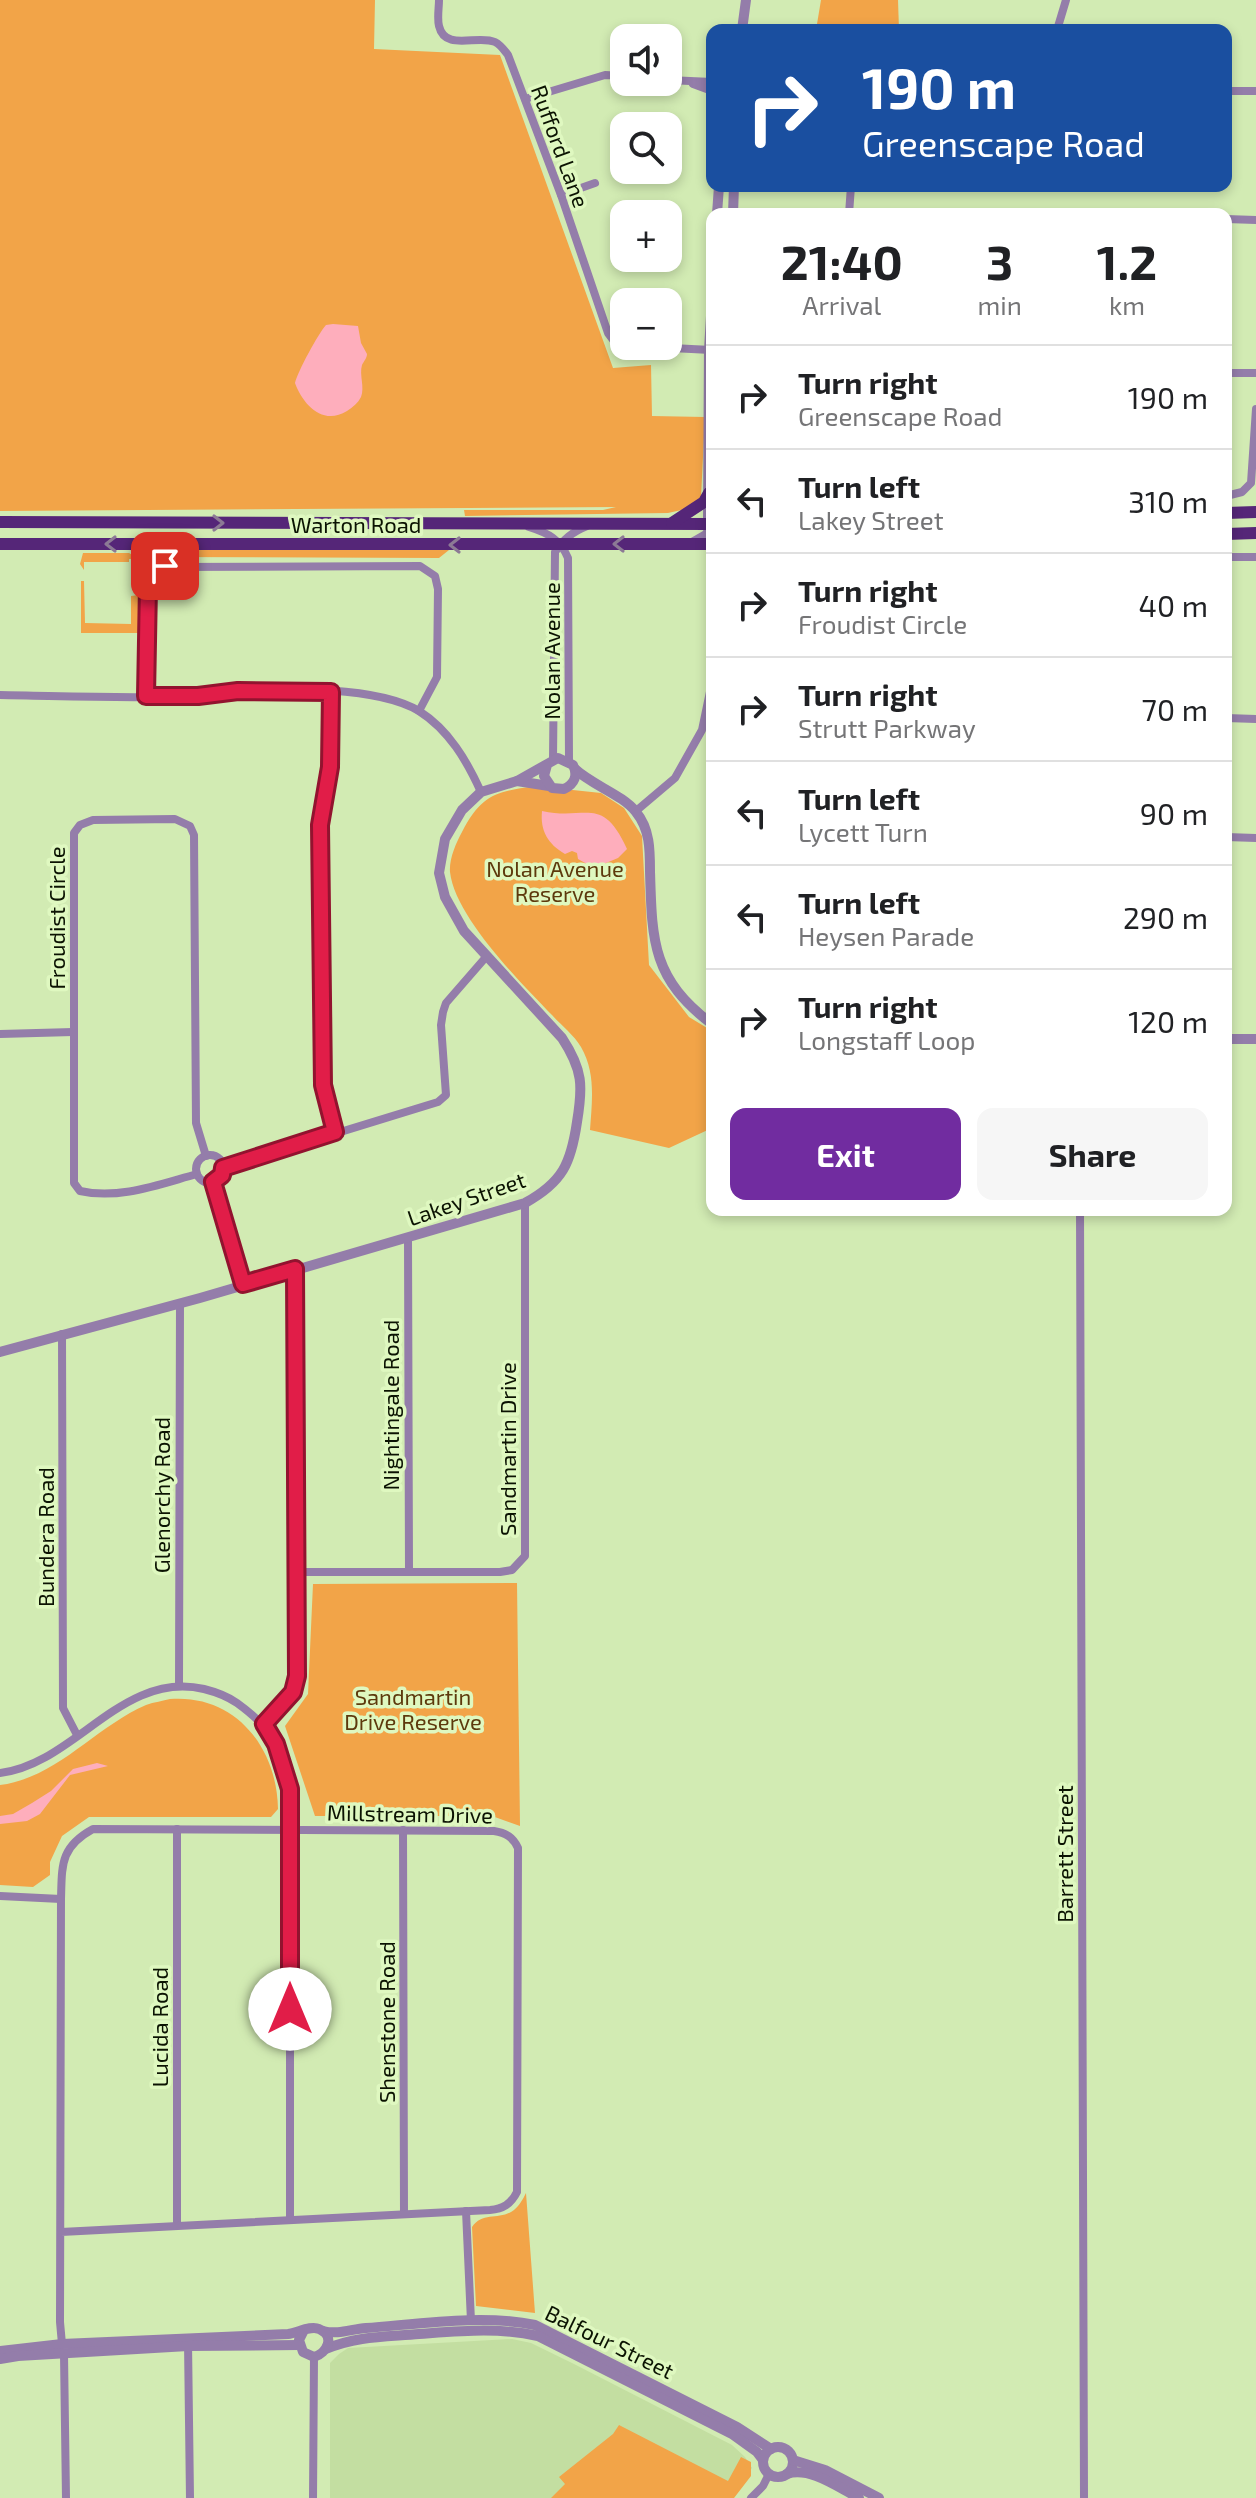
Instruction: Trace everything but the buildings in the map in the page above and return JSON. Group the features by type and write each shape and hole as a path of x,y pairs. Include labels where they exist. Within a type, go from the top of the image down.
{"main road":[{"path":"672,523 706,498"},
{"path":"1232,513 1256,512"},
{"name":"Warton Road","path":"0,522 706,524"},
{"path":"1232,534 1256,533"},
{"name":"Warton Road","path":"0,544 706,544"}],"street":[{"name":"Rufford Lane","path":"439,0 439,26 445,36 452,41 491,40 500,44 508,55 610,336"},
{"path":"743,24 746,0"},
{"path":"1059,24 1066,0"},
{"path":"525,99 610,75"},
{"path":"682,81 706,82"},
{"path":"689,82 706,89"},
{"path":"1232,91 1256,91"},
{"path":"561,195 595,183"},
{"path":"1232,219 1256,220"},
{"path":"682,349 706,350"},
{"path":"1232,373 1256,373"},
{"path":"1232,494 1242,492 1251,483 1256,409"},
{"path":"517,523 549,533 560,544 574,531 593,523"},
{"path":"692,543 706,535"},
{"name":"Nolan Avenue","path":"550,763 554,562 560,544 568,558 572,765"},
{"path":"1232,557 1256,557"},
{"path":"146,696 148,586 150,576 160,567 420,566 435,576 438,604 437,677 419,711"},
{"path":"0,695 198,696 238,691 331,692 390,698 419,711 444,731 460,751 481,792 517,781 562,758 596,786 636,811 649,839 651,924 660,965 677,994 706,1019"},
{"path":"331,692 330,767 320,825 323,1085 335,1132"},
{"path":"636,811 675,778 702,730 706,711"},
{"path":"1232,718 1256,719"},
{"path":"549,786 544,776 550,763"},
{"path":"568,788 574,781 572,765"},
{"path":"517,781 557,790 596,786"},
{"name":"Lakey Street","path":"1,1352 408,1239 525,1203 548,1188 568,1164 572,1153 582,1084 574,1056 562,1038 464,931 445,897 439,873 445,839 462,810 481,792"},
{"name":"Froudist Circle","path":"197,1174 119,1193 94,1195 80,1191 74,1183 74,833 80,825 93,820 175,819 190,826 194,835 196,1123 206,1156"},
{"path":"1232,837 1256,838"},
{"path":"223,1168 428,1106 446,1095 441,1025 443,1012 446,1003 486,957"},
{"path":"0,1034 73,1032"},
{"path":"1232,1039 1256,1039"},
{"path":"206,1156 219,1159 223,1168 222,1175 213,1182 205,1182 197,1174 199,1161 206,1156"},
{"path":"213,1182 243,1284"},
{"name":"Sandmartin Drive","path":"296,1572 512,1570 525,1556 525,1203"},
{"name":"Barrett Street","path":"1080,1216 1084,2498"},
{"name":"Nightingale Road","path":"408,1239 409,1572"},
{"path":"264,1724 293,1692 297,1676 295,1269"},
{"name":"Glenorchy Road","path":"179,1686 180,1304"},
{"name":"Bundera Road","path":"62,1334 63,1708 77,1735"},
{"path":"0,1773 16,1771 141,1694 179,1686 201,1688 232,1699 272,1734 290,1789 290,2219"},
{"name":"Millstream Drive","path":"61,2232 502,2209 517,2192 518,1848 510,1836 494,1831 93,1829 72,1843 62,1864 61,1899 61,2232 66,2498"},
{"name":"Lucida Road","path":"177,1829 177,2225"},
{"name":"Shenstone Road","path":"403,1830 404,2214"},
{"path":"0,1896 61,1899"},
{"path":"466,2211 471,2321"},
{"name":"Balfour Street","path":"0,2351 188,2342 303,2332 311,2328 340,2333 363,2328 512,2320 535,2325 737,2427 771,2449 785,2448 793,2460 825,2470 879,2498"},
{"name":"Balfour Street","path":"314,2357 326,2349 363,2337 471,2330 511,2330 538,2336 732,2434 757,2452 769,2474"},
{"path":"323,2331 328,2341 326,2349"},
{"path":"303,2332 299,2345 303,2352 314,2357 313,2498"},
{"path":"188,2342 190,2498"},
{"name":"Balfour Street","path":"188,2342 299,2345"},
{"name":"Balfour Street","path":"0,2359 63,2349"},
{"path":"763,2460 771,2449"},
{"path":"786,2475 792,2468 793,2460"},
{"path":"751,2498 769,2474 777,2477 795,2472 810,2475 859,2498"}],"shaded area":[{"path":"326,325 358,326 367,354 361,369 360,399 347,411 330,416 315,411 303,399 295,383 318,336"},
{"path":"542,811 601,815 618,832 627,849 618,858 594,868 578,859 577,853 572,851 565,854 554,846 544,831"},
{"path":"97,1763 108,1766 70,1775 40,1814 27,1821 0,1824 0,1816 13,1814 51,1791 73,1769"},
{"path":"512,2339 531,2343 732,2445 752,2468 726,2498 330,2498 330,2363 339,2354 348,2348"}],"green space":[{"path":"0,0 375,0 374,49 500,55 613,368 651,365 652,416 705,417 701,497 686,509 668,513 465,516 464,510 603,510 616,507 0,511"},
{"path":"821,0 898,0 899,24 817,24"},
{"path":"130,550 449,550 439,558 149,557"},
{"path":"83,553 129,553 141,560 137,570 133,570 133,559 129,559 129,562 84,562 84,570 80,564"},
{"path":"81,581 84,581 85,623 131,624 131,596 139,595 139,633 81,633"},
{"name":"Nolan Avenue Reserve","path":"535,786 601,793 624,808 642,836 649,965 689,1017 706,1027 706,1131 669,1148 590,1130 591,1077 581,1047 476,929 455,890 450,872 452,857 469,819 491,797"},
{"name":"Sandmartin Drive Reserve","path":"517,1583 520,1826 492,1816 315,1816 285,1726 308,1694 313,1584"},
{"path":"170,1699 194,1700 215,1706 248,1729 261,1746 276,1787 278,1809 271,1817 89,1817 62,1836 50,1862 50,1875 33,1887 0,1885 0,1785 40,1773 127,1714"},
{"path":"526,2193 535,2313 476,2306 472,2227 481,2219 514,2210"},
{"path":"619,2425 728,2481 741,2457 751,2462 751,2476 734,2498 551,2498 565,2484 559,2477 613,2434"}],"route":[{"path":"165,566 153,572 148,586 146,696 198,696 238,691 331,692 330,767 320,825 323,1085 335,1132 223,1168 220,1178 213,1182 243,1284 295,1269 297,1676 293,1692 264,1724 276,1744 290,1789 290,2009"}]}
